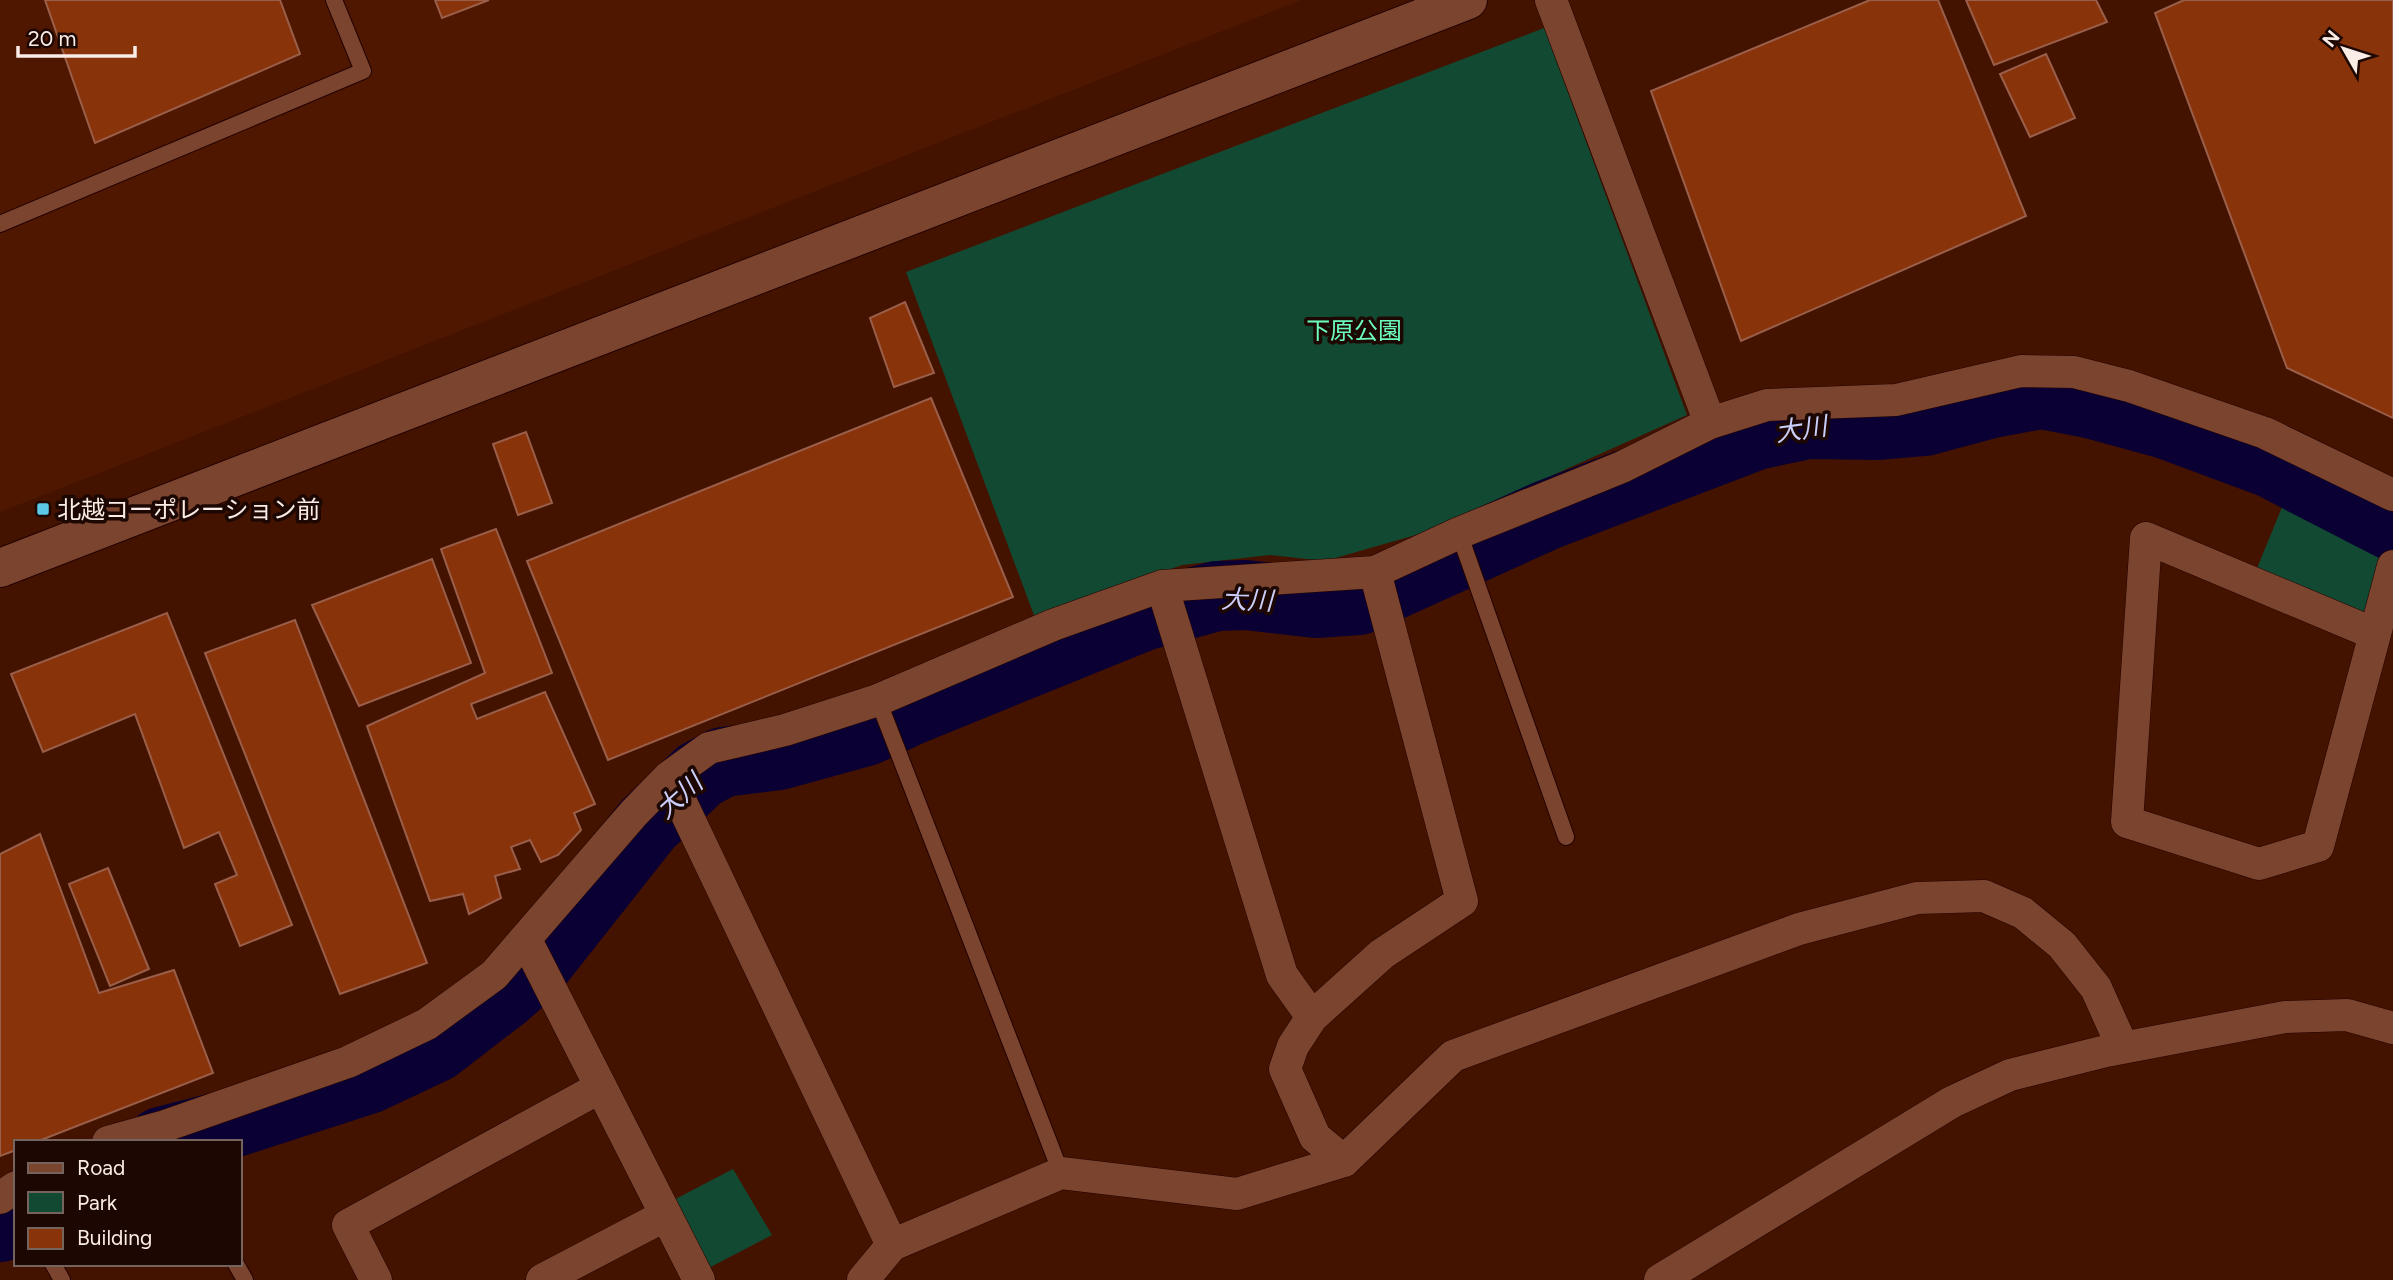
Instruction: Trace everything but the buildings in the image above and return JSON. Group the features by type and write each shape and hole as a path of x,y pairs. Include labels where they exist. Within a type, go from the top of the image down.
{"street":[{"path":"0,568 1468,0"},
{"path":"1551,0 1710,424"},
{"path":"121,1140 165,1133 348,1062 427,1024 494,975 634,813 709,747 785,730 879,702 1053,625 1163,587 1376,573 1459,533 1622,467 1710,424 1767,405 1896,401 2021,371 2074,372 2129,386 2265,433 2393,495"},
{"path":"2375,634 2146,538 2127,822 2259,864 2318,846 2375,634 2393,566"},
{"path":"1344,1161 1315,1137 1284,1069 1293,1046 1312,1017 1381,954 1462,901 1376,573"},
{"path":"1163,587 1282,975 1312,1017"},
{"path":"670,779 892,1245"},
{"path":"863,1280 892,1245 1061,1173 1237,1194 1344,1161 1453,1056 1799,929 1917,898 1984,896 2023,914 2062,945 2096,988 2123,1048"},
{"path":"526,940 699,1280"},
{"path":"1660,1280 1952,1102 2010,1075 2123,1048 2285,1017 2347,1015 2393,1028"},
{"path":"376,1280 348,1225 601,1087"},
{"path":"542,1280 666,1215"}],"lane":[{"path":"0,224 362,71 334,0"},
{"path":"1459,533 1566,837"},
{"path":"879,702 1061,1173"}],"shaded area":[{"path":"0,0 1301,0 0,512"}],"green space":[{"name":"下原公園","path":"1544,28 1687,415 1426,532 1325,561 1270,555 1182,565 1035,618 906,272"},
{"path":"2289,490 2393,534 2393,549 2377,603 2349,619 2253,578"},
{"path":"733,1169 772,1235 697,1274 662,1206"}],"waterway":[{"name":"大川","path":"169,1140 223,1126 368,1079 436,1047 534,968 647,825 699,775 723,762 779,755 866,731 1143,616 1217,596 1246,595 1316,603 1359,600 1547,515 1756,435 1808,424 1879,425 1925,421 1992,403 2041,394 2093,404 2166,424 2271,463 2393,526"},
{"name":"大川","path":"0,1227 14,1216"}],"place":[{"name":"北越コーポレーション前","path":"43,509"}]}
